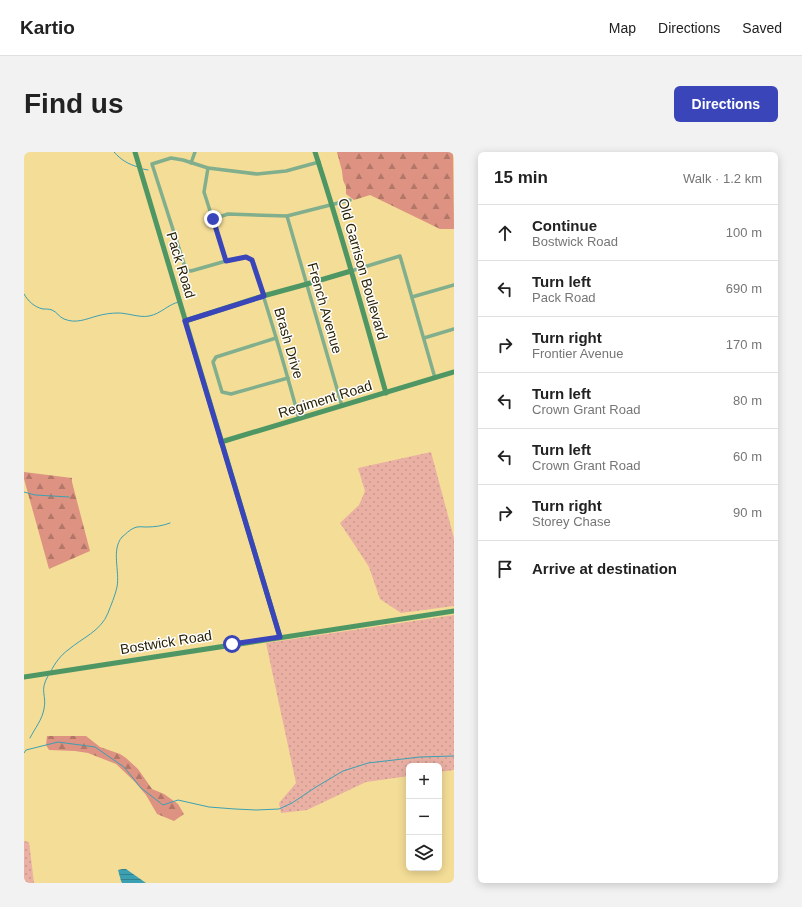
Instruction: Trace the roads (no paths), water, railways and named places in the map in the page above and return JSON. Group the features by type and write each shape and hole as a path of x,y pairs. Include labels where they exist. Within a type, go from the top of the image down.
{"street":[{"name":"Pack Road","path":"135,152 280,637"},
{"path":"195,152 191,163 208,168 257,174 286,171 319,162"},
{"name":"Old Garrison Boulevard","path":"315,152 332,204 386,393"},
{"name":"Brash Drive","path":"191,163 171,158 152,164 186,270 191,271 246,257 252,260 264,296 299,419"},
{"path":"208,168 204,192 226,261"},
{"path":"213,219 228,214 287,216 350,200"},
{"name":"French Avenue","path":"287,216 342,406"},
{"path":"185,321 400,256 435,378"},
{"path":"412,297 454,285"},
{"path":"424,338 454,329"},
{"path":"276,338 216,357 214,362 222,392 231,394 288,378"},
{"name":"Regiment Road","path":"221,442 454,372"},
{"name":"Bostwick Road","path":"24,677 454,611"}],"water":[{"path":"126,869 146,883 122,883 118,870"}],"waterway":[{"path":"114,152 131,165 138,167"},
{"path":"143,169 148,170"},
{"path":"24,294 29,301 37,307 52,310 62,318 73,321 113,313 149,316 179,302"},
{"path":"24,492 35,495 69,497"},
{"path":"51,671 63,654 91,634 105,619 117,587 116,554 122,537 136,527 155,527 170,523"},
{"path":"30,738 43,713 45,704 44,686 48,676"},
{"path":"24,753 26,750 58,742 95,747 124,767 141,788 163,805 178,800 209,807 256,810 279,809 292,803 343,771 368,763 420,757 454,756"}]}
